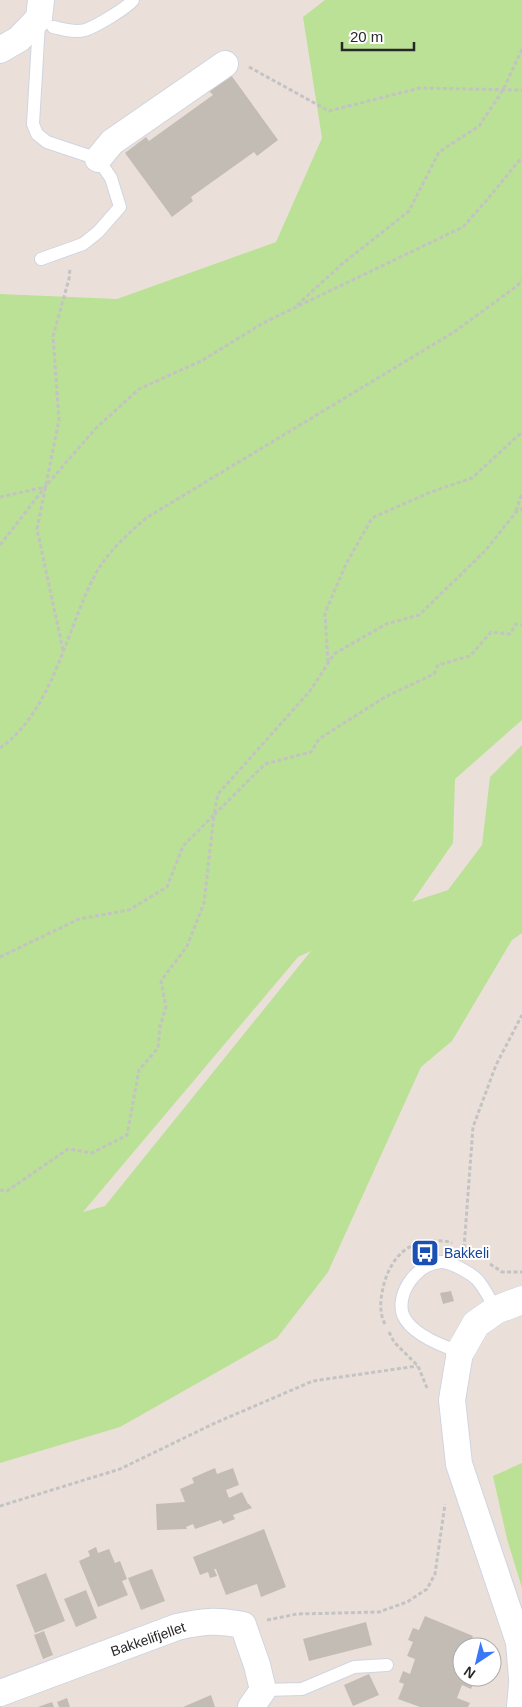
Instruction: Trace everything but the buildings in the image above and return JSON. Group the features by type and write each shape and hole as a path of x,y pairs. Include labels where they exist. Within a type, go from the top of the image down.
{"street":[{"path":"0,50 19,39 44,15"},
{"path":"98,159 112,142 225,64"},
{"path":"522,1300 496,1310 476,1324 460,1352 452,1400 459,1464 519,1642 522,1678"},
{"name":"Bakkelifjellet","path":"0,1693 176,1627 201,1621 219,1621 243,1625"},
{"path":"243,1625 257,1665 256,1698"},
{"path":"520,1707 522,1684"}],"lane":[{"path":"41,259 83,244 98,232 120,206 111,178 98,159 47,142 37,134 33,124 44,15 70,31 84,30 110,17 133,0"},
{"path":"460,1352 439,1344 417,1332 404,1315 402,1295 411,1280 425,1266 444,1262 461,1268 480,1282 496,1310"},
{"path":"256,1698 302,1689 354,1667 387,1665"}],"path":[{"path":"295,308 342,264 409,211 439,152 479,126 503,90 522,49"},
{"path":"225,64 247,66 329,111 420,88 522,90"},
{"path":"0,545 45,487 95,429 139,389 201,361 265,322 463,227 522,157"},
{"path":"63,651 36,529 60,420 53,336 69,278 72,248"},
{"path":"0,748 14,738 41,702 95,575 116,544 146,518 454,332 517,286 522,280"},
{"path":"328,663 325,613 346,564 372,518 431,492 472,478 522,432"},
{"path":"0,497 45,487"},
{"path":"0,1190 7,1191 68,1149 92,1153 127,1135 139,1070 158,1048 160,1026 166,1008 161,981 187,946 204,903 218,794 310,691 334,654 386,624 419,615 485,552 516,512 522,493"},
{"path":"516,512 522,509"},
{"path":"0,957 80,919 129,910 167,887 183,846 265,764 311,752 319,740 384,697 434,674 438,665 470,656 491,632 510,634 516,624 522,625"},
{"path":"464,1248 473,1127 496,1065 522,1015"},
{"path":"0,1506 120,1468 215,1423 313,1381 418,1366"},
{"path":"243,1625 297,1614 380,1612 407,1602 427,1589 435,1574 446,1498"}],"green space":[{"path":"325,0 522,0 522,720 455,779 453,843 412,902 448,890 482,845 490,777 522,745 522,933 512,940 452,1041 421,1067 328,1272 277,1338 120,1427 0,1463 0,294 117,299 276,242 322,138 303,17","holes":["311,951 105,1206 83,1212 298,957"]},
{"path":"522,1463 522,1588 507,1539 493,1476"}],"place":[{"name":"Bakkeli","path":"425,1253"}]}
